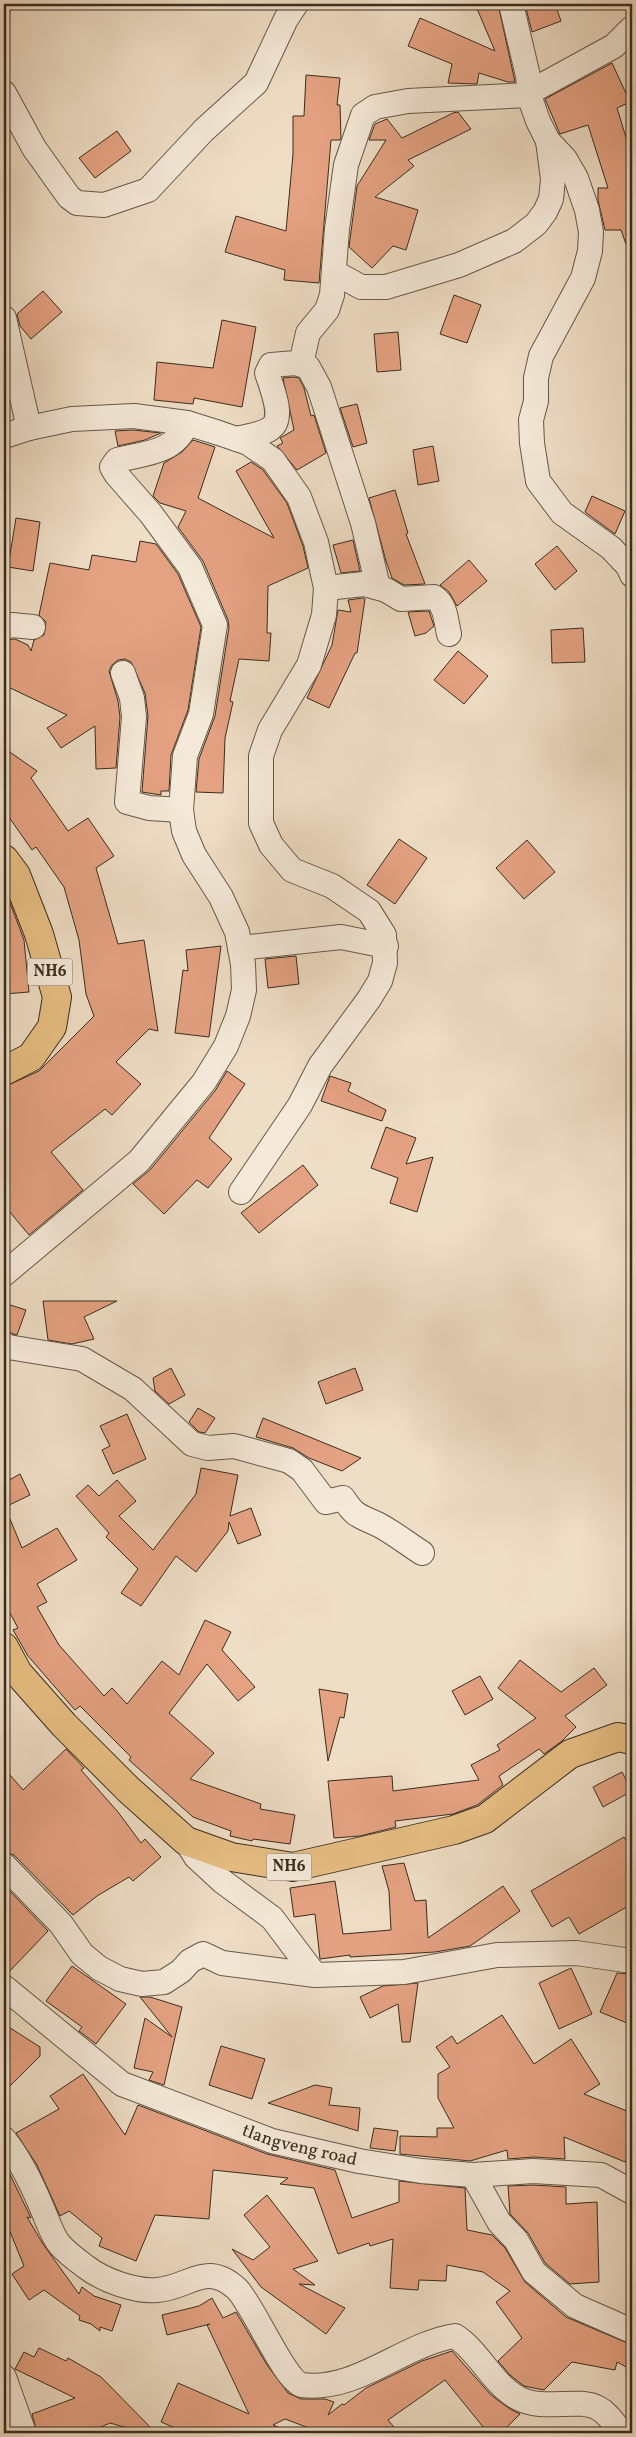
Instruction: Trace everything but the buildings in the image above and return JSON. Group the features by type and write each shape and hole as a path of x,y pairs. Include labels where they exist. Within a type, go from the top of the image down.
{"highway":[{"name":"NH6","path":"4,859 16,875 39,934 57,997 52,1027 31,1057 4,1071"},
{"name":"NH6","path":"4,1647 18,1673 64,1725 129,1790 186,1841 231,1857 293,1867 403,1843 454,1830 486,1819 570,1754 618,1736 632,1740"}],"street":[{"path":"4,93 34,148 69,197 77,203 88,205 121,200 148,190 204,130 256,82 286,19 296,4"},
{"path":"511,4 530,94 538,121 548,141 565,159 576,178 587,210 591,232 590,251 583,278 542,356 536,378 536,401 531,420 532,443 538,481 562,513 611,548 628,566 632,575"},
{"path":"301,364 308,333 327,310 332,295 337,229 346,165 363,115 375,107 408,101 530,94 614,46 632,28"},
{"path":"334,272 361,287 386,286 459,265 514,241 536,224 545,212 551,199 553,179 548,141"},
{"path":"4,318 29,428"},
{"path":"238,439 264,432 275,425 277,418 267,373 268,368 275,364 301,364 314,374 363,523 378,588"},
{"path":"4,436 29,428 72,419 125,417 187,423 238,439 248,443 273,460 299,497 316,542 326,588 324,614 309,665 270,730 261,756 261,822 271,845 292,870 332,886 369,911 384,936 386,946 385,963 380,981 320,1066 300,1105 241,1192"},
{"path":"4,1274 139,1161 204,1082 226,1046 238,1016 244,990 237,932 221,897 194,855 184,830 181,810 185,756 201,714 215,625 190,567 151,514 116,474 112,466 117,460 145,456 161,450 178,440 187,423"},
{"path":"326,588 364,584 401,598 434,597 439,600 444,609 449,634"},
{"path":"4,627 12,625 33,627"},
{"path":"123,673 132,698 134,718 127,802 150,808 181,810"},
{"path":"240,948 341,937 386,946"},
{"path":"4,1344 8,1347 74,1357 90,1362 133,1389 192,1444 208,1448 234,1446 289,1461 302,1470 326,1502 343,1498 352,1512 379,1525 422,1553"},
{"path":"186,1841 196,1857 222,1881 272,1918 314,1975"},
{"path":"4,1865 61,1924 82,1954 99,1968 120,1979 142,1984 164,1982 181,1971 190,1961 203,1954 222,1963 314,1975 404,1972 497,1955 576,1953 632,1961"},
{"name":"tlangveng road","path":"4,1987 122,2084 272,2141 359,2161 422,2171 473,2175 533,2171 601,2175 632,2192"},
{"path":"4,2139 14,2152 30,2182 59,2245 80,2263 88,2269 127,2287 142,2291 159,2290 197,2276 220,2276 238,2290 257,2318 289,2377 299,2385 316,2386 343,2380 390,2362 424,2345 455,2336 464,2341 496,2379 516,2397 528,2402 554,2406 581,2404 598,2408 622,2433"},
{"path":"473,2175 499,2222 516,2240 534,2272 574,2306 632,2330"},
{"path":"4,2377 24,2433"}]}
